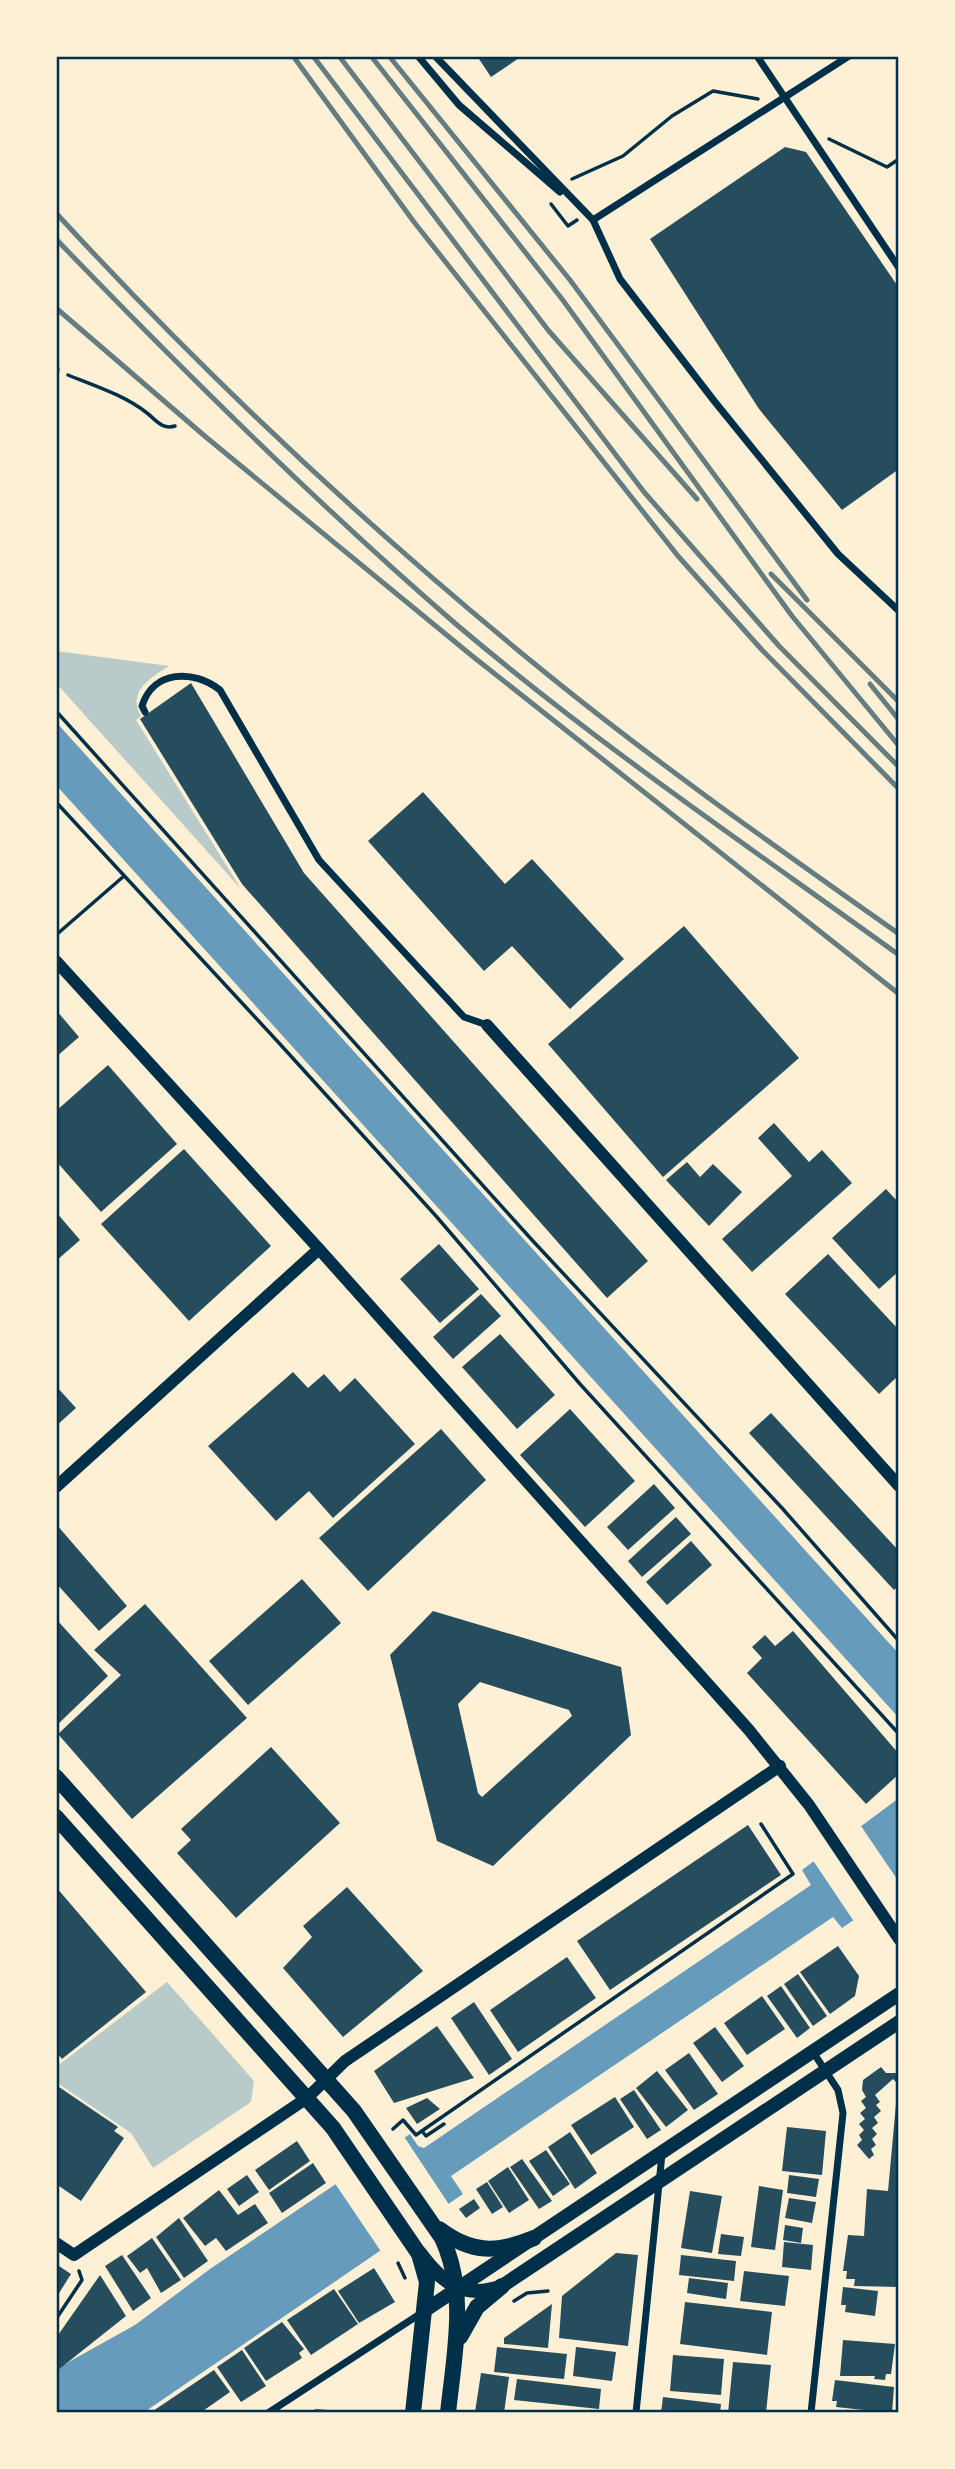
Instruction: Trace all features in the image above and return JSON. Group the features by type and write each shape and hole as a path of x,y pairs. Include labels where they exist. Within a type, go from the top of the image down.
{"main road":[{"path":"56,1777 327,2079 376,2141 430,2220 450,2254 457,2290 448,2413"},
{"path":"56,1817 307,2098 353,2155 436,2274 457,2290 480,2291 502,2286"},
{"path":"424,2311 899,1994"},
{"path":"454,2350 477,2307 502,2286 899,2022"},
{"path":"430,2220 450,2238 480,2250 512,2247 534,2238"},
{"path":"408,2235 427,2273 413,2413"}],"street":[{"path":"418,56 459,105 593,220"},
{"path":"435,56 593,220 620,279 715,402 838,554 899,611"},
{"path":"757,56 899,268"},
{"path":"593,220 849,56"},
{"path":"145,712 142,706 146,694 155,684 172,676 195,678 212,683 220,690 319,860 464,1017 487,1025 899,1486"},
{"path":"56,961 319,1249 780,1766 899,1939"},
{"path":"56,1486 319,1249"},
{"path":"56,2243 74,2255 307,2098 345,2061 780,1766"},
{"path":"811,2413 843,2113 838,2090 813,2052"},
{"path":"636,2413 662,2154"},
{"path":"268,2413 424,2311"}],"path":[{"path":"56,370 116,394 164,427 175,426"},
{"path":"56,711 532,1240 782,1508 899,1641"},
{"path":"56,802 436,1216 580,1384 899,1734"},
{"path":"56,935 124,876"},
{"path":"393,2129 403,2120 416,2135 793,1874 761,1824"},
{"path":"422,2130 426,2136 444,2124"},
{"path":"56,2319 82,2280 74,2255"},
{"path":"527,2293 548,2291"}],"shaded area":[{"path":"56,651 169,666 143,686 137,700 141,716 136,720 241,889 56,683"},
{"path":"167,1982 254,2081 251,2102 153,2168 131,2133 56,2082 56,2067"}],"water":[{"path":"56,722 899,1654 899,1718 56,785"},
{"path":"899,1798 899,1889 842,1928 833,1917 451,2176 463,2194 143,2413 56,2413 56,2369 135,2325 210,2269 410,2134 418,2146 424,2148 811,1885 802,1870"}],"pier":[{"path":"861,1826 899,1882 899,1893 855,1923 812,1859"},
{"path":"403,2135 450,2206 382,2253 334,2182"}],"building":[{"path":"477,56 522,56 491,77"},
{"path":"785,147 806,152 899,288 899,469 842,510 759,409 650,239"},
{"path":"191,683 304,873 648,1261 607,1298 242,884 140,719"},
{"path":"423,792 505,884 532,859 624,959 570,1009 512,946 484,971 368,841"},
{"path":"684,926 799,1058 663,1177 548,1044"},
{"path":"56,1010 79,1037 56,1057"},
{"path":"108,1065 177,1144 101,1212 56,1161 56,1111"},
{"path":"774,1123 809,1162 822,1150 852,1183 752,1272 722,1239 792,1176 758,1138"},
{"path":"184,1149 271,1246 189,1321 101,1224"},
{"path":"687,1162 700,1177 713,1164 742,1192 709,1226 666,1180"},
{"path":"886,1189 899,1203 899,1271 879,1289 832,1238"},
{"path":"56,1212 80,1240 56,1261"},
{"path":"439,1244 479,1289 440,1323 400,1279"},
{"path":"828,1254 899,1330 899,1375 879,1394 785,1294"},
{"path":"481,1294 501,1316 453,1359 433,1337"},
{"path":"500,1334 555,1395 517,1429 462,1367"},
{"path":"293,1372 308,1388 324,1374 340,1392 355,1378 415,1444 333,1518 309,1491 276,1521 208,1446"},
{"path":"56,1386 76,1408 56,1426"},
{"path":"570,1409 635,1481 585,1527 520,1455"},
{"path":"771,1413 899,1551 899,1585 894,1590 749,1433"},
{"path":"441,1429 486,1480 368,1591 319,1538"},
{"path":"654,1484 675,1508 628,1550 607,1527"},
{"path":"676,1517 691,1534 642,1577 628,1561"},
{"path":"56,1524 127,1606 99,1631 56,1583"},
{"path":"691,1541 712,1565 667,1605 646,1582"},
{"path":"302,1579 341,1623 248,1705 209,1661"},
{"path":"145,1604 247,1718 132,1819 58,1734 121,1675 94,1650"},
{"path":"433,1611 621,1667 631,1735 493,1866 437,1841 390,1655","holes":["480,1682 569,1710 572,1716 482,1797 478,1793 458,1704"]},
{"path":"56,1619 108,1676 56,1726"},
{"path":"793,1631 899,1754 899,1774 866,1804 747,1673 762,1658 752,1647 765,1635 775,1646"},
{"path":"271,1747 340,1823 236,1918 177,1853 191,1840 181,1829"},
{"path":"748,1825 781,1875 610,1990 577,1941"},
{"path":"56,1887 146,1992 62,2059 56,2052"},
{"path":"347,1887 423,1971 343,2037 283,1968 312,1937 303,1926"},
{"path":"838,1946 859,1976 855,1996 830,2014 800,1972"},
{"path":"567,1957 596,1998 518,2052 490,2010"},
{"path":"798,1974 827,2016 813,2026 784,1984"},
{"path":"781,1986 810,2028 797,2038 767,1996"},
{"path":"762,1996 785,2029 747,2055 724,2023"},
{"path":"474,2002 512,2059 489,2075 451,2018"},
{"path":"437,2026 474,2078 394,2103 374,2071"},
{"path":"715,2027 744,2066 722,2082 693,2043"},
{"path":"689,2053 718,2094 694,2110 665,2070"},
{"path":"881,2067 886,2073 899,2073 899,2085 893,2079 875,2095 880,2102 876,2105 881,2111 874,2117 878,2123 872,2128 877,2134 872,2139 876,2145 871,2149 874,2155 869,2159 857,2145 862,2140 859,2135 864,2130 859,2124 865,2119 860,2113 866,2108 861,2101 866,2097 862,2090 863,2080"},
{"path":"657,2071 688,2110 666,2127 636,2088"},
{"path":"56,2085 118,2127 114,2131 124,2138 81,2201 56,2184"},
{"path":"634,2090 661,2130 647,2139 620,2099"},
{"path":"615,2097 634,2127 591,2155 571,2125"},
{"path":"427,2098 440,2109 417,2124 406,2108"},
{"path":"896,2104 899,2104 899,2287 854,2286 855,2279 846,2279 847,2271 843,2271 848,2235 864,2236 867,2189 888,2191"},
{"path":"787,2127 826,2131 822,2175 782,2171"},
{"path":"570,2132 597,2173 575,2189 548,2147"},
{"path":"297,2141 310,2161 269,2190 255,2170"},
{"path":"546,2150 570,2184 553,2196 529,2161"},
{"path":"522,2159 552,2201 539,2209 510,2167"},
{"path":"313,2163 326,2183 282,2213 269,2193"},
{"path":"508,2167 529,2200 509,2213 488,2181"},
{"path":"247,2175 259,2192 239,2206 227,2189"},
{"path":"789,2175 819,2179 816,2197 787,2193"},
{"path":"487,2182 503,2207 492,2214 476,2189"},
{"path":"759,2186 783,2190 775,2250 751,2247"},
{"path":"219,2190 238,2215 255,2204 268,2223 226,2251 216,2238 205,2246 183,2218"},
{"path":"690,2191 722,2196 712,2253 681,2248"},
{"path":"789,2198 816,2202 812,2223 785,2218"},
{"path":"474,2199 480,2208 466,2218 459,2209"},
{"path":"179,2218 208,2261 184,2278 156,2237"},
{"path":"785,2225 803,2228 801,2243 783,2240"},
{"path":"721,2234 744,2237 741,2256 718,2254"},
{"path":"152,2238 181,2280 161,2293 147,2268 140,2273 127,2256"},
{"path":"784,2242 813,2245 811,2270 782,2267"},
{"path":"616,2253 638,2255 628,2346 559,2338 562,2296"},
{"path":"122,2255 151,2298 133,2311 105,2266"},
{"path":"681,2255 736,2261 734,2281 679,2275"},
{"path":"56,2264 71,2274 56,2298"},
{"path":"374,2268 395,2302 359,2323 338,2291"},
{"path":"744,2271 789,2276 785,2306 740,2301"},
{"path":"100,2275 126,2316 58,2370 56,2338"},
{"path":"689,2278 728,2283 726,2299 687,2293"},
{"path":"843,2287 878,2291 875,2316 845,2312 846,2305 841,2305"},
{"path":"334,2289 358,2324 311,2355 287,2320"},
{"path":"685,2302 772,2312 767,2355 680,2344"},
{"path":"552,2304 548,2348 504,2344 504,2338"},
{"path":"282,2322 304,2349 299,2353 302,2358 266,2381 244,2348"},
{"path":"843,2340 895,2344 891,2374 886,2374 885,2380 874,2379 875,2376 840,2376"},
{"path":"497,2347 567,2354 564,2379 494,2372"},
{"path":"576,2347 616,2352 612,2381 573,2376"},
{"path":"242,2350 266,2386 241,2402 217,2367"},
{"path":"673,2355 724,2359 721,2395 670,2391"},
{"path":"733,2362 771,2365 766,2413 728,2413"},
{"path":"214,2370 230,2392 200,2413 150,2413"},
{"path":"481,2373 509,2377 504,2413 475,2412"},
{"path":"517,2379 601,2389 599,2409 514,2400"},
{"path":"835,2380 894,2387 892,2413 836,2407 837,2401 832,2401"},
{"path":"663,2397 721,2404 720,2413 661,2413"},
{"path":"315,2409 341,2411 341,2413 314,2413"}],"railway":[{"path":"293,56 414,222 678,556 762,650 899,789"},
{"path":"313,56 644,492 779,646 899,767"},
{"path":"339,56 548,330 697,499"},
{"path":"371,56 562,299 792,616 899,746"},
{"path":"389,56 570,280 807,600"},
{"path":"56,213 228,390 348,503 473,612 669,769 899,934"},
{"path":"56,239 252,436 353,532 457,625 564,712 899,955"},
{"path":"56,308 207,438 471,655 899,994"},
{"path":"771,574 899,702"},
{"path":"870,684 899,720"}]}
